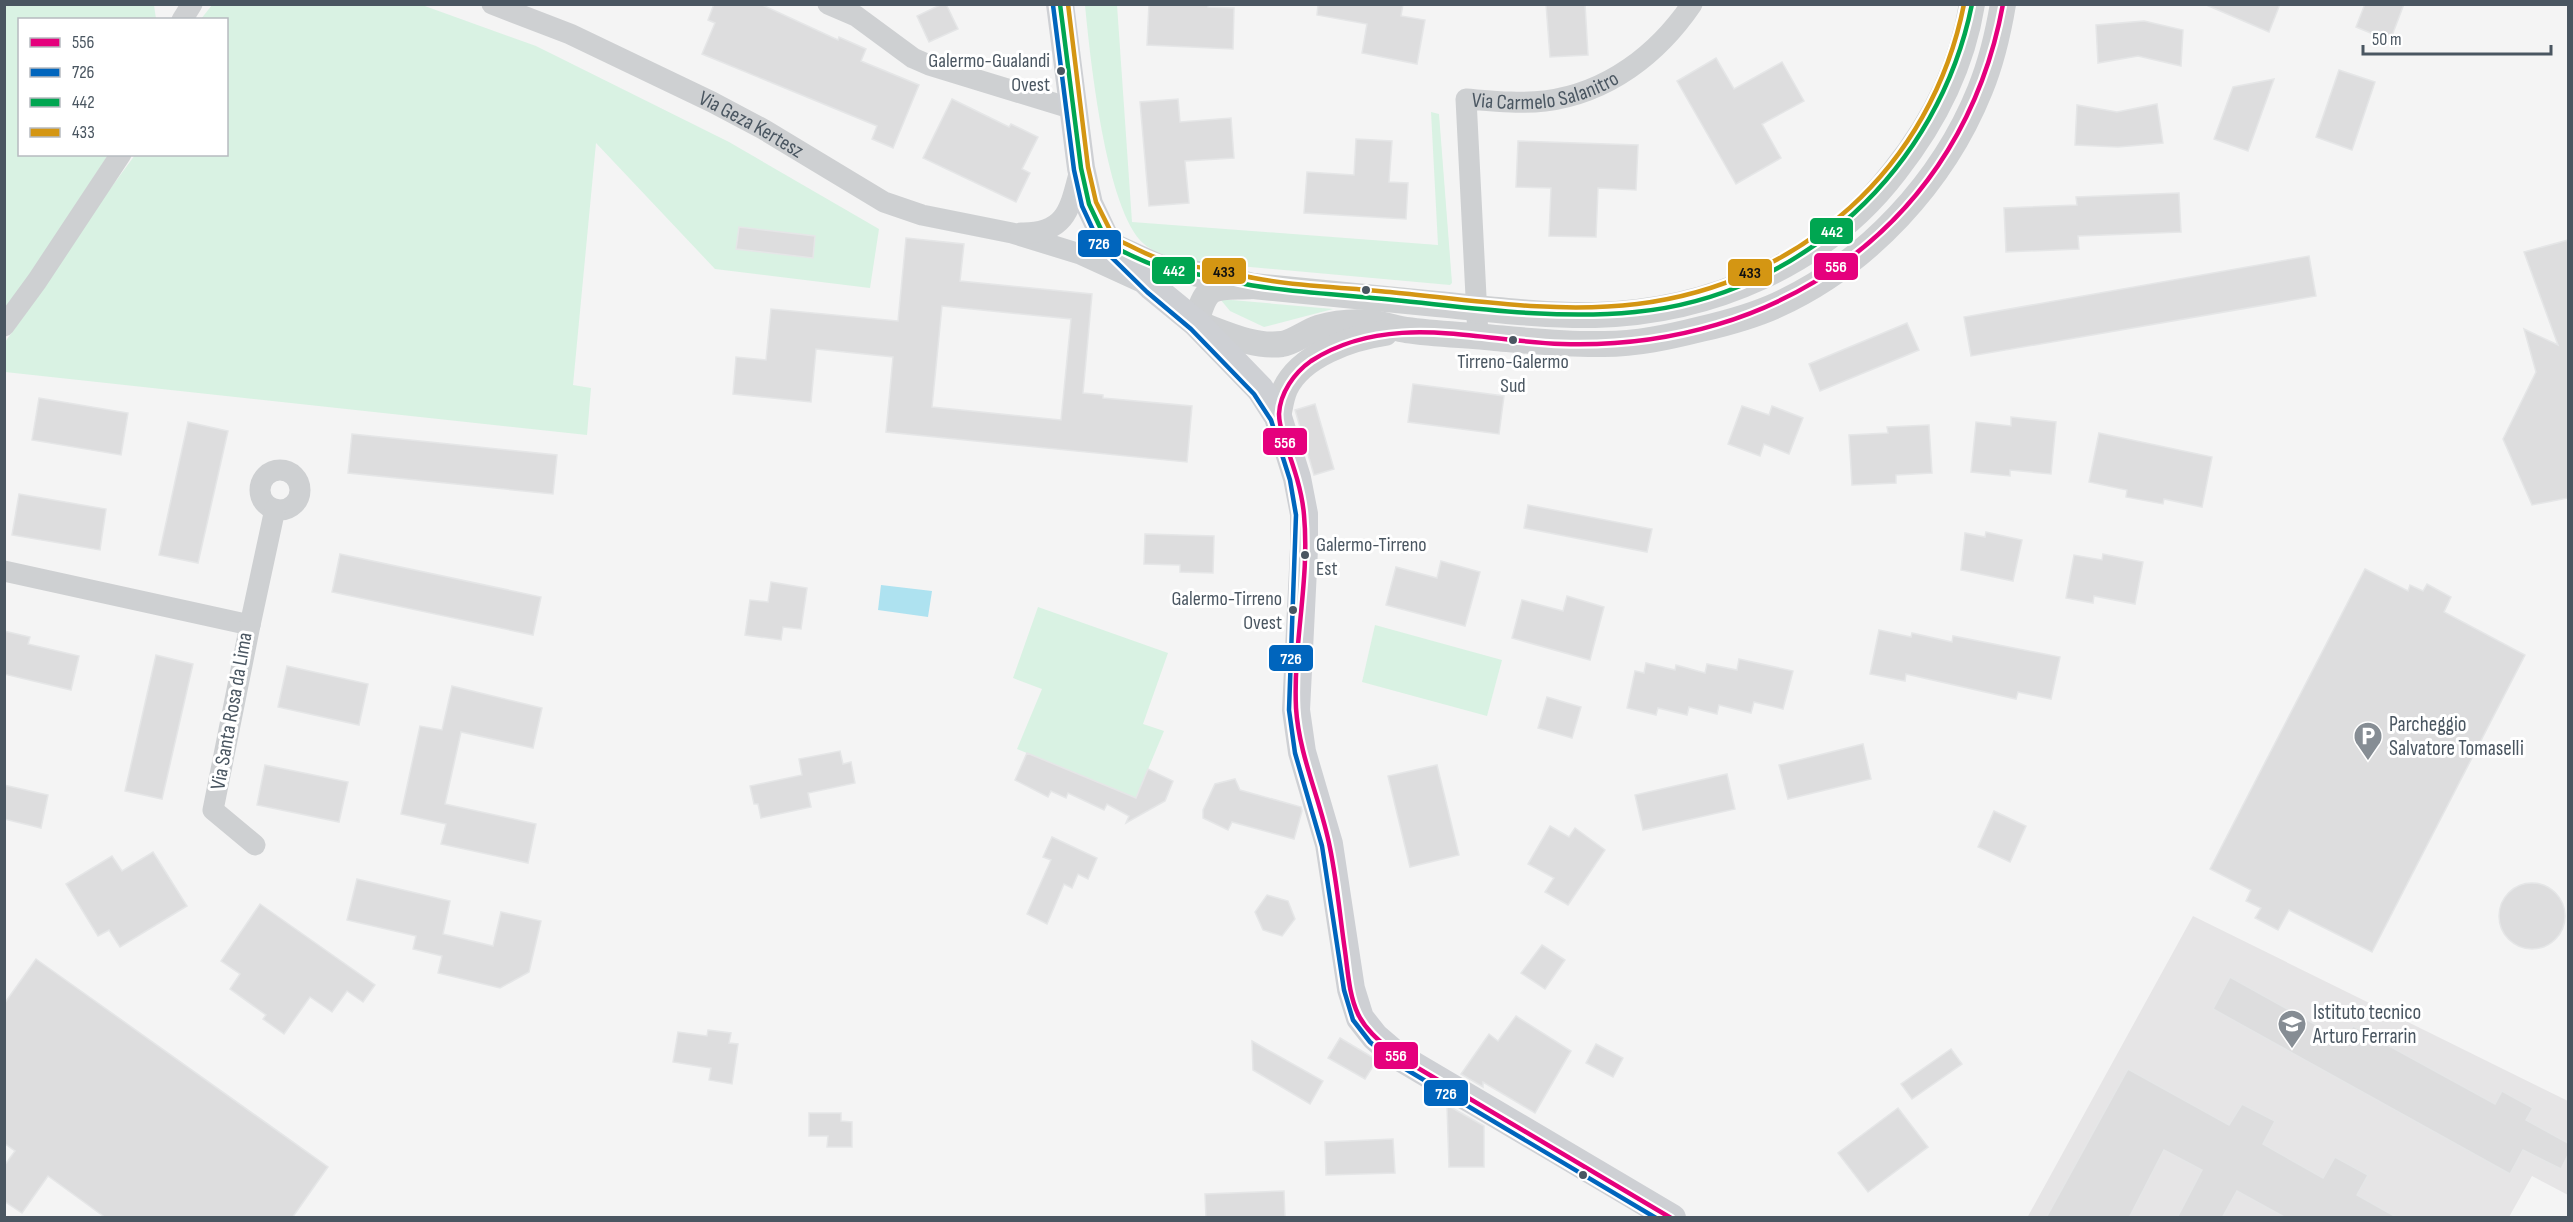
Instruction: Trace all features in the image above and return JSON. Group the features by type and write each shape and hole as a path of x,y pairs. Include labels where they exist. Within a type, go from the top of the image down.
{"main road":[{"path":"1060,4 1081,168 1089,204 1108,244 1152,288 1196,323 1260,389 1278,417 1297,478 1304,514 1304,549 1296,710 1302,752 1329,844 1351,989 1360,1018 1374,1036 1413,1066 1672,1218"}],"street":[{"path":"183,18 192,4"},
{"name":"Via Geza Kertesz","path":"492,4 570,34 712,102 763,129 884,202 922,215 1012,233"},
{"path":"828,4 856,16 913,58 929,65 1073,109"},
{"name":"Via Carmelo Salanitro","path":"1476,308 1466,99 1544,101 1581,93 1603,84 1631,68 1656,49 1678,26 1692,4"},
{"path":"1108,244 1159,267 1253,286 1476,308 1569,315 1618,314 1651,310 1706,298 1770,273 1810,252 1838,232 1866,206 1910,152 1935,111 1959,57 1972,4"},
{"path":"1253,286 1212,289 1206,293 1202,301 1196,323 1246,340 1266,344 1284,344 1318,328 1343,322 1372,323 1405,330 1563,344 1604,344 1643,341 1733,321 1776,306 1848,262 1885,230 1918,194 1957,136 1980,91 1989,64 2003,4"},
{"path":"4,326 120,156"},
{"path":"1012,233 1033,234 1056,226 1064,218 1071,205 1081,168"},
{"path":"1012,233 1080,254 1152,288"},
{"path":"1476,308 1478,336"},
{"path":"1278,417 1285,390 1293,377 1309,363 1350,341 1367,335 1405,330"},
{"path":"250,625 275,509"},
{"name":"Via Santa Rosa da Lima","path":"4,571 250,625 213,810 255,845"}],"shaded area":[{"name":"Istituto tecnico Arturo Ferrarin","path":"2193,916 2568,1101 2568,1195 2532,1176 2509,1217 2027,1218"}],"green space":[{"path":"5,5 154,5 156,18 18,18 18,156 107,156 5,310"},
{"path":"212,5 422,5 536,46 729,142 879,229 870,288 715,269 596,143 573,385 591,388 587,435 5,372 5,342 46,285 85,223 134,156 228,156 228,18 202,18"},
{"path":"1085,5 1117,5 1132,222 1438,245 1431,112 1439,114 1452,283 1450,285 1195,262 1175,258 1149,248 1131,226 1119,200 1110,168 1096,95"},
{"path":"1220,299 1333,309 1264,327 1230,311"},
{"path":"1038,607 1168,653 1143,724 1164,731 1136,798 1017,749 1042,689 1013,678"},
{"path":"1375,625 1502,660 1487,716 1362,682"}],"water":[{"path":"881,585 932,591 928,617 878,610"}],"building":[{"path":"714,4 760,4 838,40 839,37 866,49 861,61 919,85 893,148 872,139 877,126 702,54 715,23 708,20"},
{"path":"946,4 958,29 929,42 917,16"},
{"path":"1149,4 1208,4 1208,7 1234,8 1233,49 1147,45"},
{"path":"1318,4 1403,4 1401,16 1425,20 1417,64 1362,53 1367,24 1317,15"},
{"path":"1546,4 1585,4 1588,55 1550,57"},
{"path":"2204,4 2280,4 2269,32"},
{"path":"2365,4 2404,4 2390,41 2356,27"},
{"path":"2144,21 2183,30 2181,66 2138,56 2098,63 2096,25"},
{"path":"1716,58 1734,89 1782,62 1804,101 1762,124 1781,158 1736,184 1677,81"},
{"path":"2339,70 2375,82 2352,150 2316,137"},
{"path":"2274,79 2248,151 2214,139 2233,87"},
{"path":"952,99 1009,127 1011,124 1038,137 1022,169 1030,173 1016,202 923,158"},
{"path":"1178,99 1180,122 1231,118 1234,158 1185,161 1189,203 1149,206 1140,102"},
{"path":"2157,104 2163,143 2118,147 2075,145 2077,105 2117,112"},
{"path":"1356,139 1392,141 1389,182 1408,183 1406,219 1304,213 1307,172 1354,175"},
{"path":"1518,141 1638,145 1636,190 1598,188 1596,237 1549,236 1551,188 1516,187"},
{"path":"2179,193 2181,232 2078,236 2079,249 2006,252 2004,208 2077,205 2076,197"},
{"path":"739,227 815,236 813,258 736,249"},
{"path":"906,238 964,244 960,281 1092,294 1083,393 1103,395 1103,398 1192,406 1187,462 886,432 893,357 816,349 811,402 733,394 736,357 766,360 771,309 898,321","holes":["942,306 1071,319 1061,420 932,407"]},
{"path":"2568,240 2568,498 2532,505 2503,439 2536,372 2524,329 2558,345 2524,252"},
{"path":"2309,256 2316,296 1971,356 1964,317"},
{"path":"1907,323 1919,350 1820,391 1809,364"},
{"path":"1413,384 1504,396 1499,434 1408,422"},
{"path":"39,398 128,413 121,455 32,440"},
{"path":"1315,404 1334,469 1314,475 1295,410"},
{"path":"1742,406 1769,415 1772,406 1803,418 1789,454 1764,444 1760,456 1728,444"},
{"path":"2011,417 2056,422 2051,474 2010,470 2010,476 1971,472 1976,422 2011,426"},
{"path":"188,422 228,431 198,563 159,555"},
{"path":"1929,425 1932,473 1896,475 1896,483 1852,485 1849,435 1888,433 1887,427"},
{"path":"2099,433 2212,457 2202,507 2164,499 2163,504 2126,497 2127,490 2089,482"},
{"path":"352,434 557,455 553,494 348,473"},
{"path":"19,494 106,509 100,550 12,535"},
{"path":"1528,505 1652,529 1647,552 1524,528"},
{"path":"1986,532 2022,540 2013,581 1961,570 1965,533 1985,537"},
{"path":"1145,534 1214,536 1213,573 1180,572 1180,565 1144,564"},
{"path":"340,554 541,597 533,635 332,592"},
{"path":"2103,554 2143,562 2135,604 2094,596 2093,603 2066,598 2074,555 2102,560"},
{"path":"1441,561 1480,572 1465,626 1386,605 1396,567 1437,578"},
{"name":"Parcheggio Salvatore Tomaselli","path":"2365,569 2408,591 2410,585 2423,591 2427,584 2451,597 2444,612 2525,655 2372,952 2289,910 2278,930 2255,918 2261,908 2246,901 2251,890 2210,869"},
{"path":"771,582 807,588 801,629 783,627 781,640 745,635 750,600 768,602"},
{"path":"1567,596 1604,607 1590,660 1512,638 1522,600 1563,611"},
{"path":"1879,630 1911,637 1912,633 1952,642 1953,636 2060,657 2051,699 2018,692 2016,699 1906,674 1905,681 1870,674"},
{"path":"4,631 30,637 28,644 79,656 71,690 4,674"},
{"path":"156,655 193,664 162,799 125,791"},
{"path":"1739,659 1793,671 1783,709 1754,702 1751,713 1719,705 1717,714 1689,707 1687,715 1658,708 1656,715 1627,708 1635,671 1644,673 1646,663 1675,670 1676,665 1705,673 1707,664 1737,670"},
{"path":"287,666 368,684 359,725 278,707"},
{"path":"452,686 542,708 533,748 461,732 445,804 536,824 528,863 441,844 446,824 401,814 420,726 442,730"},
{"path":"1547,697 1581,707 1572,738 1538,728"},
{"path":"1863,744 1871,779 1788,799 1779,765"},
{"path":"840,751 843,764 851,762 855,783 808,793 811,807 761,818 758,804 754,804 750,786 802,775 799,759"},
{"path":"1027,753 1136,798 1148,769 1173,781 1165,801 1126,823 1129,816 1107,804 1104,810 1068,793 1066,798 1051,791 1048,797 1015,780"},
{"path":"265,765 348,782 339,822 257,805"},
{"path":"1437,765 1459,855 1410,867 1388,776"},
{"path":"1727,774 1735,809 1643,830 1635,795"},
{"path":"1235,779 1240,790 1301,807 1302,811 1294,839 1232,822 1228,830 1203,818 1203,810 1215,784"},
{"path":"4,785 48,795 41,828 4,819"},
{"path":"1994,811 2026,826 2010,862 1978,847"},
{"path":"1550,826 1569,837 1575,828 1605,850 1568,905 1545,892 1554,878 1528,864"},
{"path":"1052,837 1097,858 1088,879 1078,874 1072,888 1064,884 1047,924 1027,914 1051,860 1043,857"},
{"path":"153,852 187,906 120,947 109,930 98,936 66,884 112,856 122,871"},
{"path":"357,879 450,901 443,934 493,946 501,912 541,921 529,972 500,988 438,973 442,956 413,949 416,936 347,920"},
{"path":"2532,883 2545,886 2555,893 2562,903 2565,916 2562,929 2555,939 2545,946 2532,949 2519,946 2509,939 2502,929 2499,916 2502,903 2509,893 2519,886"},
{"path":"1267,895 1288,901 1295,919 1282,936 1263,930 1255,912"},
{"path":"260,904 375,985 363,1002 347,991 332,1012 310,997 284,1034 263,1019 266,1015 230,989 240,974 221,961"},
{"path":"1542,945 1565,960 1545,989 1521,973"},
{"path":"36,959 328,1167 292,1218 106,1218 48,1176 22,1213 4,1201 4,1166 15,1151 4,1143 4,1004"},
{"path":"2230,977 2345,1041 2353,1026 2495,1104 2502,1091 2533,1108 2526,1120 2568,1143 2568,1155 2561,1169 2523,1150 2510,1174 2213,1009"},
{"path":"1516,1016 1571,1051 1535,1113 1483,1082 1483,1087 1461,1074 1489,1034 1498,1041"},
{"path":"708,1030 731,1033 729,1043 738,1044 732,1084 709,1080 711,1068 673,1062 678,1032 707,1036"},
{"path":"1340,1038 1377,1060 1365,1079 1328,1058"},
{"path":"1252,1041 1323,1081 1310,1104 1253,1070"},
{"path":"1596,1044 1623,1058 1613,1077 1586,1063"},
{"path":"1951,1049 1962,1064 1912,1099 1901,1084"},
{"path":"2128,1069 2229,1125 2242,1104 2275,1121 2263,1144 2323,1178 2335,1157 2368,1175 2357,1195 2398,1218 2286,1218 2237,1191 2222,1218 2177,1218 2202,1170 2164,1150 2129,1218 2046,1218"},
{"path":"1447,1105 1484,1126 1484,1167 1449,1167"},
{"path":"1898,1108 1928,1147 1868,1192 1838,1153"},
{"path":"809,1113 841,1113 841,1121 852,1122 852,1147 827,1147 828,1136 809,1136"},
{"path":"1393,1139 1395,1173 1326,1175 1325,1142"},
{"path":"1284,1191 1285,1218 1206,1218 1205,1194"}],"transit line":[{"name":"442","path":"1060,4 1081,168 1089,204 1108,244 1160,267 1256,286 1484,309 1574,315 1635,312 1696,301 1753,280 1806,251 1854,214 1895,169 1929,119 1955,64 1972,4"},
{"name":"433","path":"1068,4 1088,167 1096,202 1114,238 1148,255 1167,261 1271,281 1544,307 1606,307 1637,304 1697,292 1753,272 1804,243 1850,208 1890,165 1922,117 1947,63 1964,4"},
{"name":"556","path":"1671,1218 1396,1055 1370,1031 1358,1014 1349,983 1330,848 1298,726 1296,684 1305,563 1304,515 1297,480 1282,434 1280,406 1285,391 1299,371 1311,361 1341,346 1371,337 1402,333 1434,333 1562,344 1642,340 1717,325 1786,297 1849,259 1903,210 1948,150 1981,82 2003,4"},
{"name":"726","path":"1053,5 1074,170 1082,206 1101,247 1147,292 1191,329 1254,394 1271,420 1290,480 1296,515 1289,710 1295,753 1322,846 1344,990 1353,1020 1370,1042 1392,1061 1656,1218"}],"place":[{"name":"Galermo-Gualandi Ovest","path":"1061,71"},
{"name":"Tirreno-Galermo Sud","path":"1513,340"},
{"name":"Galermo-Tirreno Est","path":"1305,555"},
{"name":"Galermo-Tirreno Ovest","path":"1293,610"},
{"name":"Parcheggio Salvatore Tomaselli","path":"2368,762"},
{"name":"Istituto tecnico Arturo Ferrarin","path":"2292,1050"}]}
